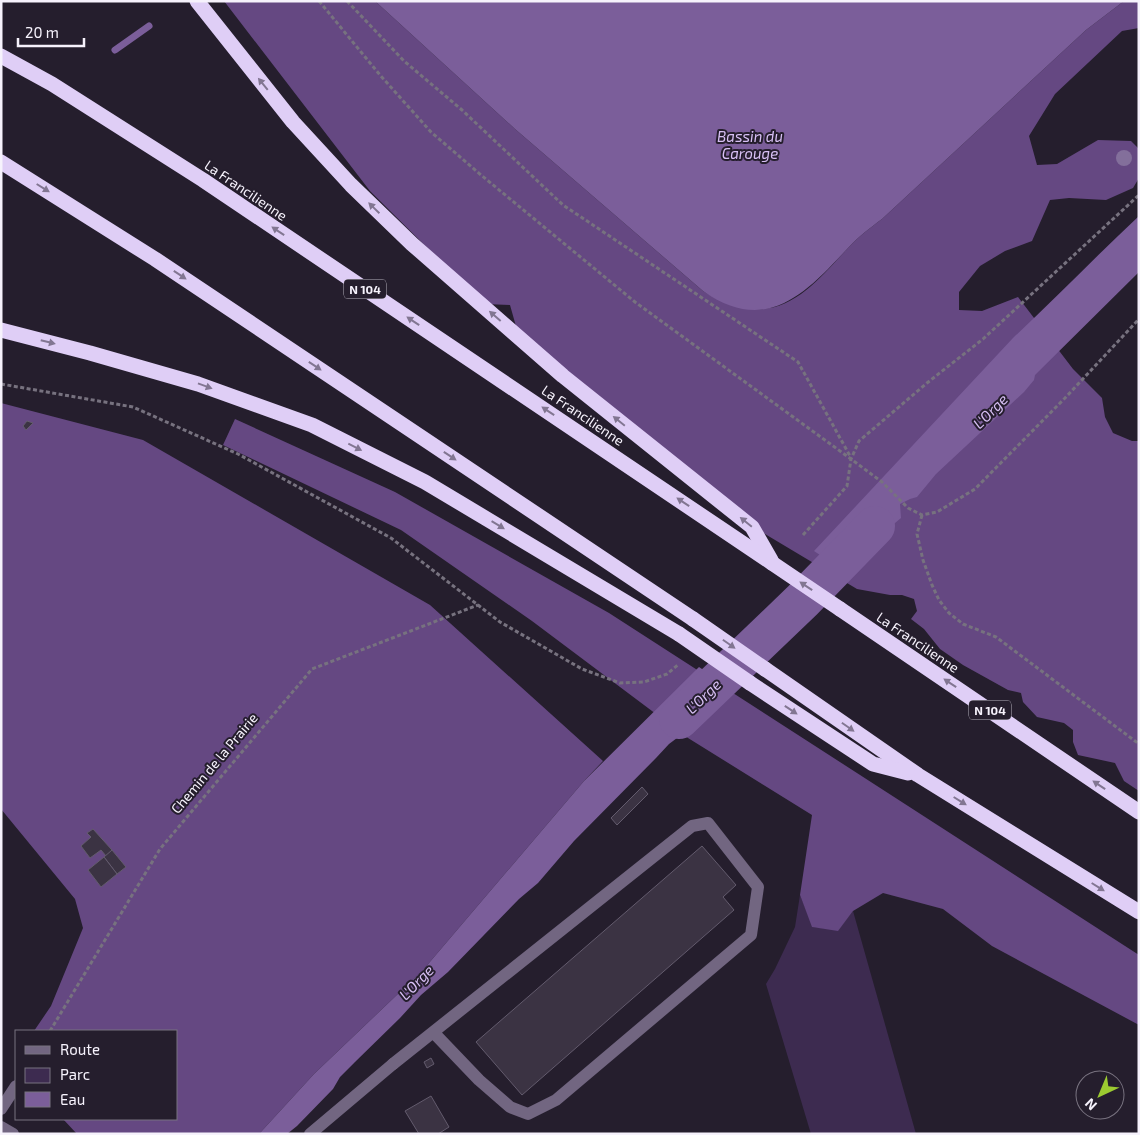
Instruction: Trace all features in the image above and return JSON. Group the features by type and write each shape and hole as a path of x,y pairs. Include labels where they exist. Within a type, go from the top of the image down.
{"highway":[{"path":"197,1 293,122 351,186 412,244 563,376 752,527 772,563"},
{"name":"La Francilienne","path":"1,56 52,84 211,186 840,608 1139,812"},
{"path":"1,162 164,264 693,619 918,775 1139,912"},
{"path":"1,330 198,384 312,425 425,482 679,634 873,764 918,775"}],"street":[{"path":"310,1134 393,1064 692,826 708,823 758,887 751,935 556,1100 528,1114 510,1107 479,1080 434,1033"},
{"path":"1,1109 15,1088"},
{"path":"1,1127 13,1134"}],"path":[{"path":"319,1 380,75 431,132 481,175 635,302 882,482 908,508 922,515 937,512 975,488 1065,398 1139,319"},
{"path":"347,1 404,60 462,110 563,205 798,362 851,459"},
{"path":"803,536 846,486 851,459 859,441 927,383 983,339 1139,195"},
{"path":"1,384 133,407 238,454 391,538 500,622 582,670 620,683 644,682 667,674 679,664"},
{"path":"922,515 917,534 923,560 939,600 949,613 963,624 996,638 1139,744"},
{"name":"Chemin de la Prairie","path":"51,1030 160,849 312,670 479,604"}],"green space":[{"path":"800,895 813,927 838,930 853,911 916,1134 811,1134 766,984 795,927"}],"shaded area":[{"path":"224,1 375,1 515,129 703,291 731,304 750,309 768,308 783,304 811,286 857,239 882,219 1086,30 1124,1 1139,1 1139,28 1122,31 1055,94 1029,136 1037,165 1057,164 1098,140 1131,141 1139,149 1139,178 1133,188 1106,200 1069,198 1050,200 1032,241 1005,251 980,266 959,292 959,310 982,311 1018,297 1073,369 1102,398 1105,417 1113,433 1132,441 1139,441 1139,791 1124,781 1115,763 1078,755 1073,742 1073,730 1064,723 1037,717 1023,702 1021,693 1008,690 963,665 940,649 924,629 911,619 917,611 914,599 902,595 890,595 857,589 765,534 610,418 519,337 510,305 484,304 370,191"},
{"path":"1,403 143,440 430,605 603,761 423,970 314,1074 259,1134 77,1134 64,1120 178,1120 178,1030 35,1030 51,1006 83,928 75,899 1,809"},
{"path":"235,419 395,492 609,613 1139,955 1139,1025 992,946 943,909 883,893 853,911 838,931 812,927 800,895 812,815 688,738 532,621 401,530 223,445"}],"water":[{"name":"Bassin du Carouge","path":"375,1 1124,1 1086,30 882,219 857,239 817,280 801,293 784,303 766,309 747,310 726,304 703,291 515,129"},
{"path":"1139,216 1139,272 1035,375 1034,380 1024,392 936,474 917,497 900,504 901,518 883,533 874,545 853,558 841,569 814,551 1013,338"},
{"path":"699,667 732,689 705,717 669,744 574,841 538,883 519,899 448,972 421,995 340,1077 333,1089 297,1126 287,1134 259,1134 314,1074 423,970 584,781"}],"building":[{"path":"27,421 33,423 26,430 23,426"},
{"path":"642,787 648,794 617,825 611,818"},
{"path":"93,829 112,850 106,856 101,850 90,858 81,846 91,837 87,833"},
{"path":"702,846 736,885 723,897 734,910 522,1095 476,1042"},
{"path":"112,850 126,867 117,874 104,857"},
{"path":"104,857 117,874 101,887 88,870"},
{"path":"431,1058 434,1064 427,1068 424,1062"},
{"path":"431,1096 449,1127 438,1134 419,1134 405,1111"}],"waterway":[{"path":"115,50 149,26"},
{"name":"L'Orge","path":"679,719 803,600 875,526"}]}
